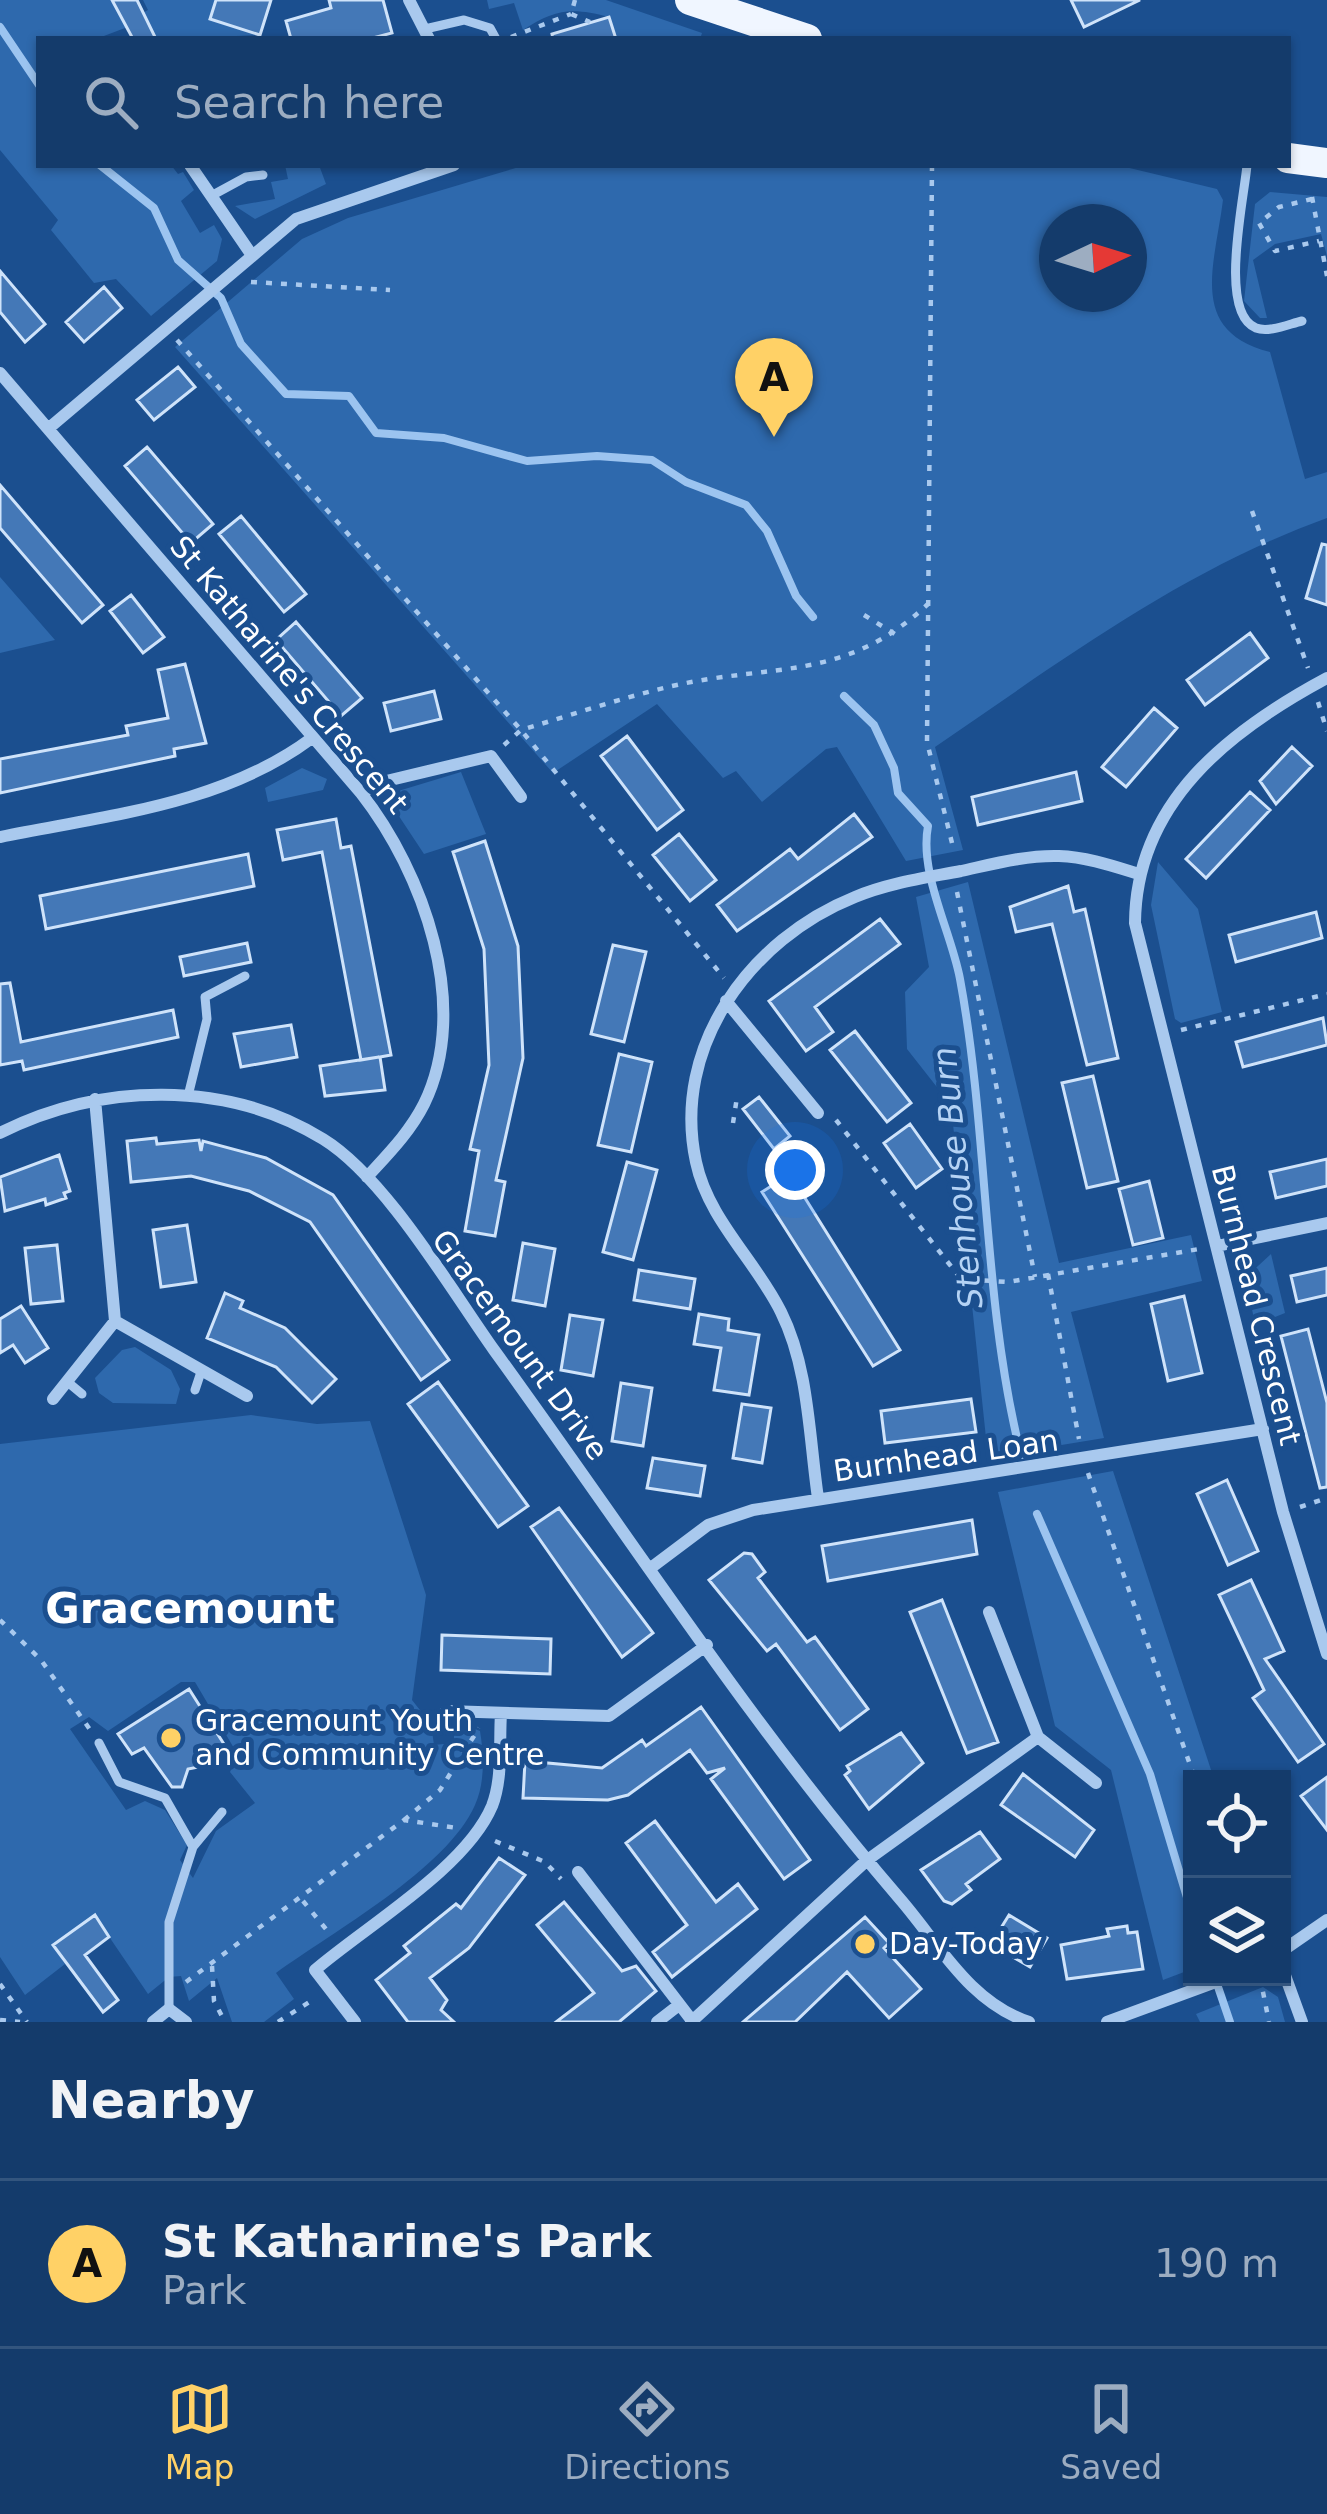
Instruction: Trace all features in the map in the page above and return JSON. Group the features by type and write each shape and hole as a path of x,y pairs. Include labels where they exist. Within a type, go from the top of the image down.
{"main road":[{"path":"690,0 728,21 794,36"},
{"path":"1291,158 1327,163"}],"street":[{"path":"409,0 427,34"},
{"path":"192,168 251,254"},
{"path":"49,428 296,220 445,168"},
{"name":"St Katharine's Crescent","path":"0,373 361,793 398,847 425,914 441,1034 425,1102 410,1129 367,1177"},
{"name":"Burnhead Crescent","path":"1327,677 1256,718 1210,755 1168,810 1139,874 1136,923 1283,1512 1327,1654"},
{"path":"0,837 227,788 274,766 312,738"},
{"path":"361,793 378,782 491,757 521,797"},
{"path":"818,1498 805,1392 789,1328 724,1225 696,1166 695,1068 726,1001 760,958 830,909 874,890 955,872 1066,856 1139,874"},
{"path":"726,1001 818,1113"},
{"name":"Gracemount Drive","path":"0,1132 95,1099 188,1096 297,1124 326,1140 367,1177 866,1861 992,2006 1029,2022"},
{"path":"53,1399 70,1384 115,1321 95,1099"},
{"path":"1216,1246 1327,1222"},
{"path":"115,1321 247,1396"},
{"name":"Burnhead Loan","path":"652,1567 708,1525 818,1498 1084,1461 1262,1429"},
{"path":"989,1612 1038,1737 1096,1783"},
{"path":"446,1711 609,1716 707,1645"},
{"path":"356,2022 315,1970 446,1864 476,1830 492,1805 497,1783 494,1713"},
{"path":"578,1872 691,2020 866,1861 1038,1737"},
{"path":"1291,1945 1327,1920"},
{"path":"1107,2022 1206,1986"},
{"path":"1289,1986 1301,2022"},
{"path":"657,2022 679,2005"},
{"path":"153,2022 169,2009 186,2022"}],"lane":[{"path":"427,34 464,20 490,28 497,36"},
{"path":"1247,168 1234,288 1238,311 1256,328 1267,330 1302,321"},
{"path":"212,196 246,177 263,175"},
{"path":"188,1096 206,1019 205,997 245,976"},
{"path":"196,1390 201,1372"},
{"path":"70,1384 82,1394"},
{"path":"99,1743 119,1782 165,1798 193,1846"},
{"path":"169,2009 169,1922 193,1846 222,1812"}],"path":[{"path":"571,14 575,0"},
{"path":"516,36 571,14 590,22"},
{"path":"932,168 929,764 955,872 955,904 1035,1277"},
{"path":"1312,199 1279,207 1259,223 1275,251 1319,241"},
{"path":"1315,219 1327,276"},
{"path":"221,280 390,290"},
{"path":"166,328 521,730 724,979 716,991 726,1001"},
{"path":"1252,511 1327,731"},
{"path":"491,757 521,730 675,685 796,670 895,634 928,604"},
{"path":"864,615 895,634"},
{"path":"1162,1035 1327,994"},
{"path":"733,1123 737,1097"},
{"path":"818,1113 833,1116 961,1279 1008,1282 1216,1246"},
{"path":"1048,1274 1084,1461 1192,1770"},
{"path":"1283,1512 1327,1498"},
{"path":"0,1620 41,1660 99,1743"},
{"path":"171,1992 303,1901 440,1790 494,1713"},
{"path":"404,1820 476,1830"},
{"path":"303,1901 341,1947"},
{"path":"212,1966 214,2001 225,2022"},
{"path":"0,1984 24,2022"},
{"path":"1262,1986 1269,2022"},
{"path":"278,2022 330,1990"},
{"path":"0,2020 24,2022"}],"shaded area":[{"path":"0,0 112,0 125,23 148,10 143,0 216,0 210,19 260,35 154,36 146,20 104,36 36,36 36,168 173,168 178,174 183,172 194,190 181,201 200,233 214,225 222,239 217,261 151,316 116,279 94,283 51,230 58,220 0,150"},
{"path":"487,0 606,0 702,33 615,36 609,17 574,11 555,14 523,30 514,3 489,9"},
{"path":"286,168 320,168 326,184 255,219 235,206 275,199 271,182 288,179"},
{"path":"516,168 1130,168 1217,189 1223,200 1212,271 1217,312 1227,329 1244,342 1270,352 1305,479 1327,472 1327,518 1274,539 1173,591 1076,650 935,747 963,850 906,861 837,747 826,749 762,802 736,771 723,778 657,704 553,773 175,347 302,239 348,218"},
{"path":"1270,192 1327,197 1327,256 1321,234 1275,244 1253,260 1267,318 1260,318 1244,301 1255,204"},
{"path":"0,577 55,640 0,653"},
{"path":"302,768 327,779 323,790 268,802 265,788"},
{"path":"461,772 486,834 424,854 385,795"},
{"path":"1158,862 1198,909 1222,1012 1181,1023 1175,1019 1151,905"},
{"path":"968,882 1059,1263 1191,1235 1202,1281 1071,1312 1104,1438 988,1457 951,1105 907,1049 905,992 929,967 916,897"},
{"path":"1271,1254 1285,1313 1255,1325 1246,1277"},
{"path":"135,1347 171,1370 180,1389 176,1404 113,1403 99,1393 95,1378 122,1350"},
{"path":"251,1415 317,1424 370,1421 426,1595 412,1700 431,1724 434,1745 454,1743 454,1721 480,1731 481,1788 461,1829 440,1852 386,1898 276,1973 294,1999 264,2022 232,2022 217,1978 189,2001 181,1976 169,1977 148,1994 95,1916 54,1945 65,1964 25,1995 0,1957 0,1444","holes":["181,1682 195,1682 238,1755 230,1772 255,1803 216,1831 193,1878 180,1860 187,1845 165,1810 145,1801 126,1810 70,1729 89,1717 108,1731"]},
{"path":"1113,1471 1211,1770 1183,1770 1183,1972 1163,1980 1111,1770 1055,1726 998,1492"},
{"path":"1263,1987 1278,1997 1285,2022 1200,2022 1196,2014"}],"building":[{"path":"112,0 137,0 155,36 131,36"},
{"path":"216,0 271,0 260,35 210,19"},
{"path":"329,0 383,0 392,33 290,36 286,21 331,8"},
{"path":"1071,0 1140,0 1084,27"},
{"path":"609,17 615,36 552,36"},
{"path":"0,271 45,324 25,342 0,312"},
{"path":"104,287 122,308 84,342 66,322"},
{"path":"178,367 195,387 154,420 137,400"},
{"path":"147,447 213,524 191,543 125,466"},
{"path":"0,485 103,605 82,623 0,528"},
{"path":"241,516 306,594 284,612 219,534"},
{"path":"1322,544 1327,545 1327,605 1306,598"},
{"path":"131,595 164,637 143,653 110,611"},
{"path":"296,622 362,698 341,716 276,640"},
{"path":"1250,633 1268,658 1205,705 1187,680"},
{"path":"185,664 206,743 174,749 175,756 0,793 0,759 128,735 126,726 168,718 158,670"},
{"path":"434,691 441,719 391,731 384,703"},
{"path":"1154,708 1177,728 1126,787 1102,767"},
{"path":"627,736 683,810 657,830 601,756"},
{"path":"1292,747 1312,766 1276,804 1260,781"},
{"path":"1076,772 1082,801 978,825 972,797"},
{"path":"1250,792 1270,810 1206,878 1186,859"},
{"path":"854,814 872,837 737,931 717,905 790,849 798,859"},
{"path":"336,819 341,848 351,846 391,1055 380,1057 385,1090 325,1096 320,1066 361,1060 322,852 283,860 277,830"},
{"path":"679,834 716,880 690,901 653,855"},
{"path":"485,841 518,946 523,1058 496,1180 505,1182 495,1236 465,1231 479,1151 470,1149 489,1065 484,949 453,852"},
{"path":"248,854 254,886 46,929 40,896"},
{"path":"1068,886 1074,912 1085,909 1118,1058 1087,1065 1052,924 1016,932 1010,907"},
{"path":"1316,912 1322,938 1236,962 1229,935"},
{"path":"880,919 900,944 815,1007 833,1032 806,1051 769,1001"},
{"path":"247,943 251,962 184,976 180,957"},
{"path":"613,945 646,952 624,1042 591,1034"},
{"path":"10,983 21,1042 173,1010 178,1037 24,1070 22,1061 0,1065 0,984"},
{"path":"1323,1018 1327,1045 1243,1067 1236,1042"},
{"path":"291,1025 297,1057 241,1067 234,1034"},
{"path":"855,1031 911,1103 887,1122 830,1050"},
{"path":"619,1054 652,1062 631,1152 598,1145"},
{"path":"1093,1076 1118,1181 1087,1188 1062,1083"},
{"path":"759,1097 790,1136 774,1149 743,1109"},
{"path":"910,1124 942,1169 916,1188 884,1143"},
{"path":"156,1138 157,1144 199,1140 201,1151 203,1141 266,1158 333,1195 449,1360 421,1380 310,1222 249,1191 191,1176 131,1182 127,1141"},
{"path":"59,1155 70,1191 64,1193 66,1198 5,1211 0,1177"},
{"path":"1327,1159 1327,1186 1276,1198 1270,1172"},
{"path":"627,1162 657,1170 633,1260 603,1252"},
{"path":"790,1174 900,1350 873,1366 762,1192"},
{"path":"1149,1181 1163,1238 1133,1245 1119,1189"},
{"path":"187,1225 196,1282 161,1287 153,1230"},
{"path":"523,1243 555,1249 545,1306 513,1300"},
{"path":"57,1245 63,1301 31,1304 25,1248"},
{"path":"1327,1268 1327,1295 1297,1302 1291,1276"},
{"path":"639,1270 695,1279 690,1309 634,1300"},
{"path":"225,1293 243,1301 240,1308 285,1328 336,1379 312,1403 276,1367 207,1338"},
{"path":"1184,1296 1202,1373 1168,1381 1151,1304"},
{"path":"21,1306 48,1348 25,1363 13,1345 0,1353 0,1319"},
{"path":"699,1314 729,1319 728,1330 759,1335 749,1395 714,1390 721,1348 694,1344"},
{"path":"570,1315 603,1320 593,1376 561,1370"},
{"path":"1308,1329 1327,1403 1327,1487 1320,1488 1281,1336"},
{"path":"438,1382 528,1506 498,1527 408,1404"},
{"path":"621,1383 652,1388 643,1446 612,1441"},
{"path":"971,1399 976,1432 885,1443 881,1411"},
{"path":"742,1404 771,1408 762,1463 733,1458"},
{"path":"653,1458 705,1466 700,1496 647,1488"},
{"path":"1227,1480 1258,1551 1228,1565 1197,1494"},
{"path":"559,1508 653,1633 622,1657 531,1527"},
{"path":"972,1520 977,1554 828,1581 822,1546"},
{"path":"744,1553 752,1554 765,1572 758,1578 807,1642 815,1637 868,1709 840,1730 776,1644 767,1651 709,1580"},
{"path":"1251,1580 1284,1651 1265,1659 1324,1744 1298,1762 1253,1698 1264,1690 1219,1595"},
{"path":"942,1600 998,1742 967,1753 910,1612"},
{"path":"442,1635 551,1639 550,1674 441,1670"},
{"name":"Gracemount Youth and Community Centre","path":"189,1689 229,1752 224,1762 188,1769 182,1787 172,1787 144,1748 132,1754 118,1734"},
{"path":"701,1707 810,1860 784,1879 711,1779 725,1768 707,1773 690,1750 628,1795 608,1800 523,1798 525,1761 602,1768 642,1740 646,1746"},
{"path":"901,1733 923,1763 869,1809 845,1775 850,1771 847,1766"},
{"path":"1023,1774 1094,1830 1075,1857 1001,1805"},
{"path":"1327,1777 1327,1830 1301,1796"},
{"path":"655,1821 716,1902 738,1884 757,1909 672,1977 653,1952 687,1925 626,1843"},
{"path":"980,1832 1000,1859 966,1884 971,1890 952,1904 944,1901 921,1870"},
{"path":"499,1858 525,1875 469,1948 430,1978 447,2000 441,2010 454,2022 408,2022 376,1980 410,1953 404,1946 456,1904 461,1908"},
{"path":"564,1902 622,1971 636,1966 656,1991 619,2022 556,2022 594,1993 537,1925"},
{"path":"95,1915 109,1937 85,1955 118,2000 103,2012 53,1945"},
{"path":"1009,1915 1047,1938 1030,1967 991,1944"},
{"path":"865,1917 889,1943 884,1948 921,1989 889,2018 847,1972 795,2022 743,2022"},
{"path":"1127,1926 1128,1933 1137,1932 1143,1969 1067,1979 1061,1945 1109,1936 1107,1929"}],"waterway":[{"name":"Stenhouse Burn","path":"0,27 36,81"},
{"name":"Stenhouse Burn","path":"104,168 154,208 178,260 221,298 241,344 286,394 349,396 376,433 444,438 527,461 597,456 652,460 686,482 746,505 767,531 796,596 813,617"},
{"name":"Stenhouse Burn","path":"844,696 874,725 894,768 898,793 928,826 928,863 956,961 969,1038 999,1337 1021,1455"},
{"name":"Stenhouse Burn","path":"1037,1514 1150,1774 1183,1884"},
{"name":"Stenhouse Burn","path":"1218,1986 1230,2022"}],"place":[{"name":"St Katharine's Park","path":"774,437"},
{"name":"Gracemount Youth and Community Centre","path":"171,1738"},
{"name":"Day-Today","path":"865,1944"}],"district":[{"name":"Gracemount","path":"190,1608"}]}
